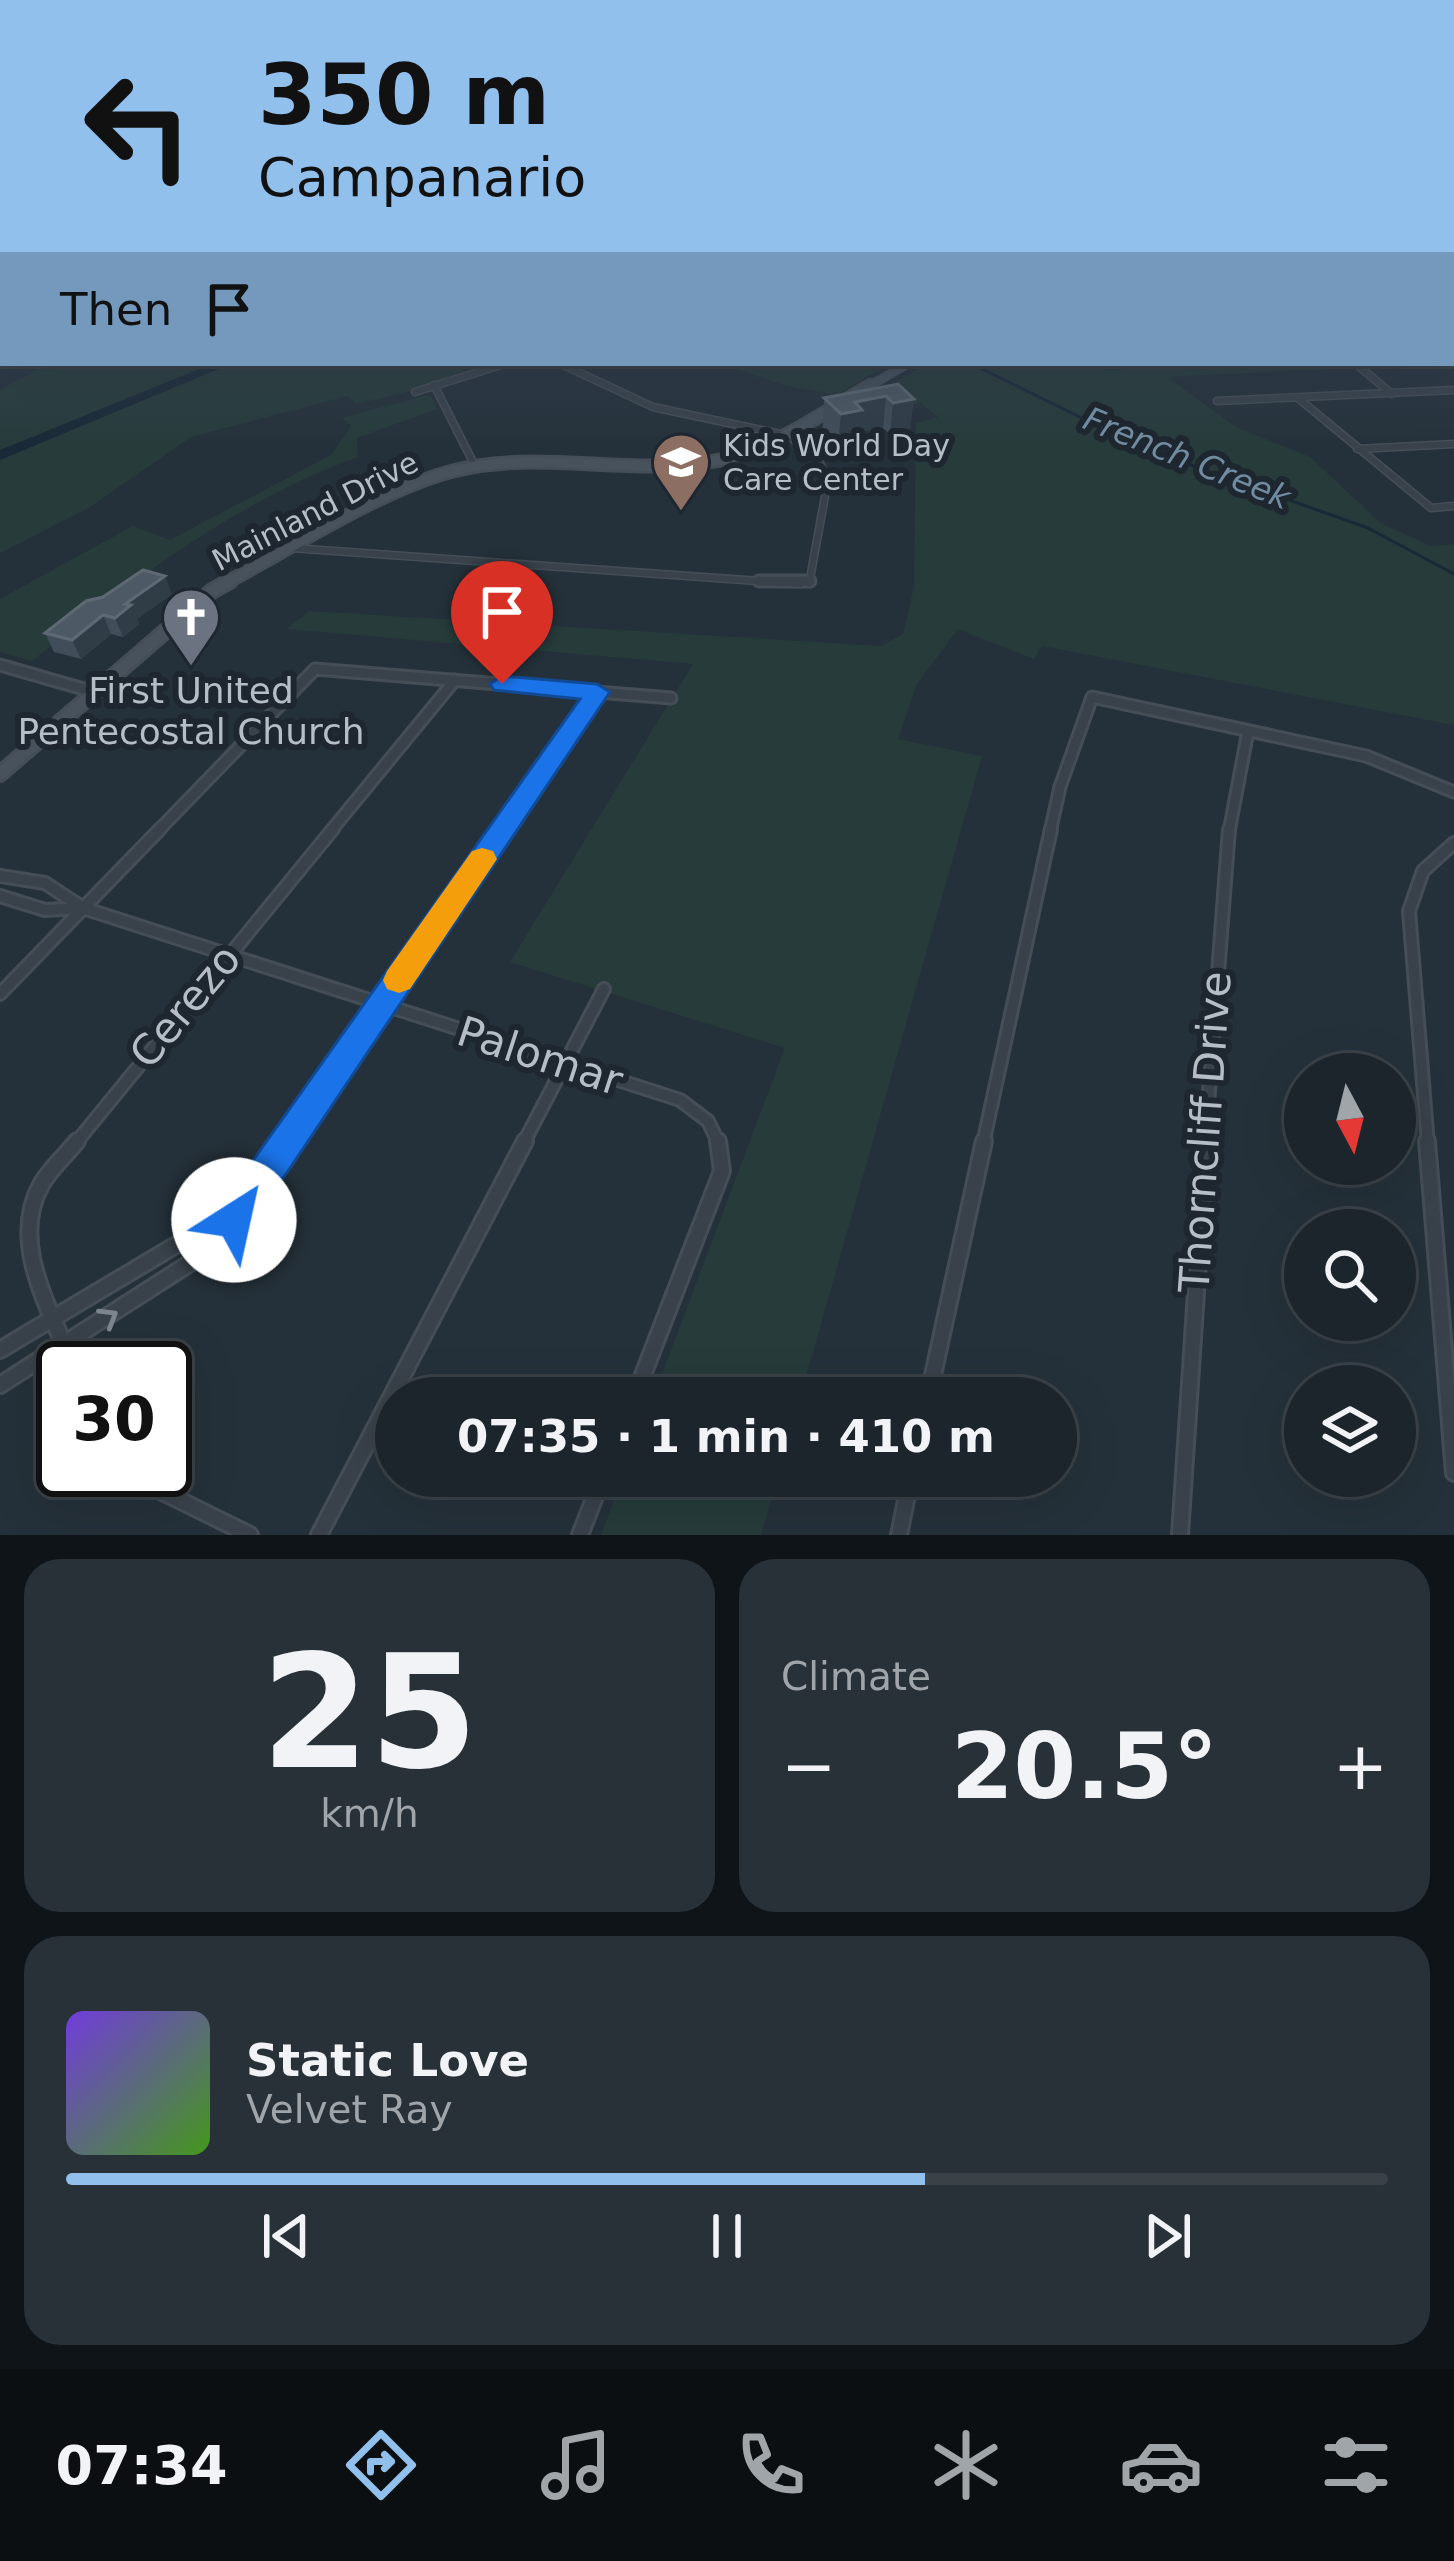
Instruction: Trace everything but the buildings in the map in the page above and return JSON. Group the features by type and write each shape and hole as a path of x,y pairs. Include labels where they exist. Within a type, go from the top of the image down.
{"main road":[{"name":"Mainland Drive","path":"0,774 212,591 420,482 476,466 532,460 693,464 739,455 785,435 904,366"}],"street":[{"path":"415,392 497,366"},
{"path":"288,548 808,585 827,474 814,451 785,435 665,411 566,366"},
{"path":"1359,366 1392,394"},
{"path":"434,386 476,466"},
{"path":"1217,400 1454,390"},
{"path":"1298,398 1333,433 1397,475 1431,508 1454,506"},
{"path":"1357,449 1454,444"},
{"path":"0,665 94,692"},
{"path":"0,994 315,669 671,698"},
{"name":"Cerezo","path":"65,1341 28,1251 30,1215 40,1186 455,680"},
{"path":"69,1341 212,1250 597,692"},
{"path":"933,1377 1060,787 1092,697 1366,756 1454,792"},
{"name":"Thorncliff Drive","path":"1180,1535 1224,856 1248,730"},
{"path":"1454,843 1434,856 1419,877 1409,911 1454,1473"},
{"name":"Palomar","path":"0,875 12,874 66,891 83,908"},
{"path":"29,905 49,885"},
{"name":"Palomar","path":"0,896 45,910 83,908 680,1100 704,1113 722,1142 718,1186 642,1377"},
{"path":"319,1535 604,988"},
{"path":"0,1350 206,1227 256,1190"},
{"path":"0,1385 36,1362"},
{"path":"173,1497 250,1535"},
{"path":"580,1535 595,1497"},
{"path":"898,1535 906,1497"}],"green space":[{"path":"44,366 456,366 465,371 416,390 356,404 348,396 191,437 90,507 0,553 0,390"},
{"path":"727,366 886,366 836,395 787,386"},
{"path":"924,366 1101,366 1108,370 1392,366 1167,377 1236,427 1310,457 1382,524 1431,546 1454,544 1454,725 1042,646 1034,659 958,629 917,684 898,739 982,756 806,1377 661,1377 785,1048 510,962 693,664 286,629 309,611 881,646 903,634 914,587 916,423 938,417 916,399 918,403 902,412 883,389"},
{"path":"431,396 437,409 357,438 358,457 228,520 147,573 32,661 0,652 0,599 133,526 170,540 331,455 351,426 342,418"},
{"path":"615,1497 772,1497 761,1535 601,1535"}],"waterway":[{"path":"0,455 219,366"},
{"name":"French Creek","path":"976,366 1143,448 1368,528 1454,574"}],"slow traffic":[{"path":"399,980 482,859"}],"place":[{"name":"Kids World Day Care Center","path":"681,513"},
{"name":"First United Pentecostal Church","path":"191,668"}],"route":[{"path":"234,1220 597,692 502,684"}]}
